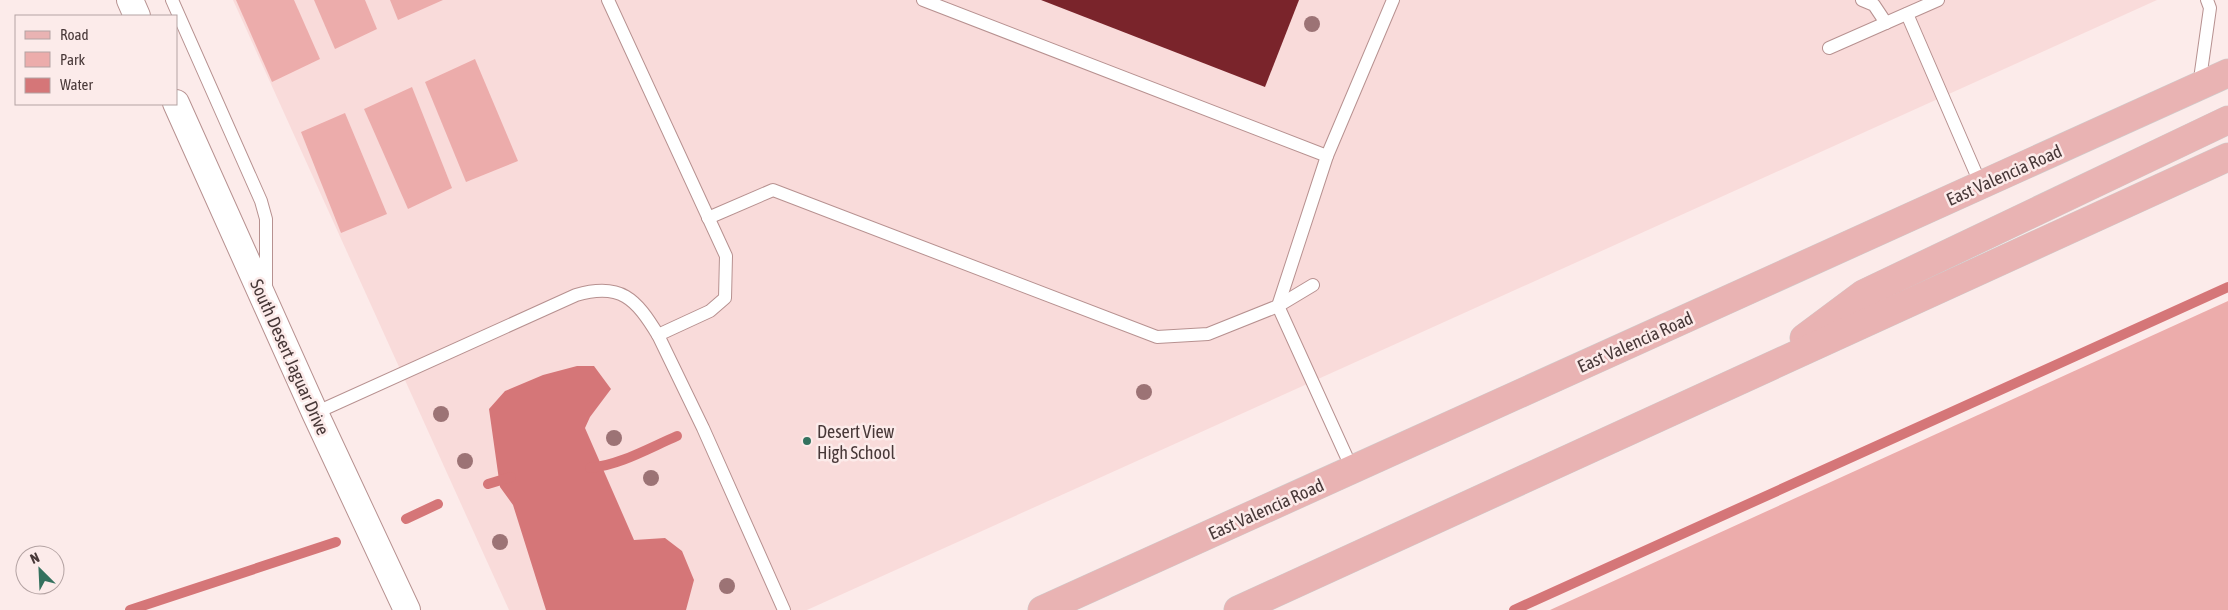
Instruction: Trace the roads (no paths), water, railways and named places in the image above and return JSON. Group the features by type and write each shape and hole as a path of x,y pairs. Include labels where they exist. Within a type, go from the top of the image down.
{"main road":[{"name":"East Valencia Road","path":"1042,610 1353,471 2228,73"},
{"path":"1763,369 1863,294 2228,120"},
{"path":"1238,610 2228,157"}],"street":[{"path":"130,0 137,15"},
{"name":"South Desert Jaguar Drive","path":"177,105 315,413 407,610"}],"lane":[{"path":"172,0 261,201 266,219 266,303"},
{"path":"608,0 726,256 725,298 710,311 658,336"},
{"path":"923,0 1327,156"},
{"path":"1353,471 1278,306 1327,156 1393,0"},
{"path":"1862,0 1874,5 1886,23"},
{"path":"1828,48 1938,0"},
{"path":"2199,86 2210,8 2207,0"},
{"path":"1907,14 1981,185"},
{"path":"708,218 773,190 1157,337 1208,334 1278,306 1313,285"},
{"path":"315,413 576,295 594,290 612,291 631,299 644,312 658,336 706,436 784,610"}],"water":[{"path":"577,366 594,366 611,389 590,417 585,428 634,540 665,538 682,551 694,580 686,610 546,610 513,505 500,487 489,409 505,391 543,375"}],"waterway":[{"path":"1514,610 2228,287"},
{"path":"590,468 623,460 677,436"},
{"path":"488,484 511,477"},
{"path":"406,519 438,504"},
{"path":"130,610 336,542"}],"place":[{"name":"Desert View High School","path":"807,441"}]}
